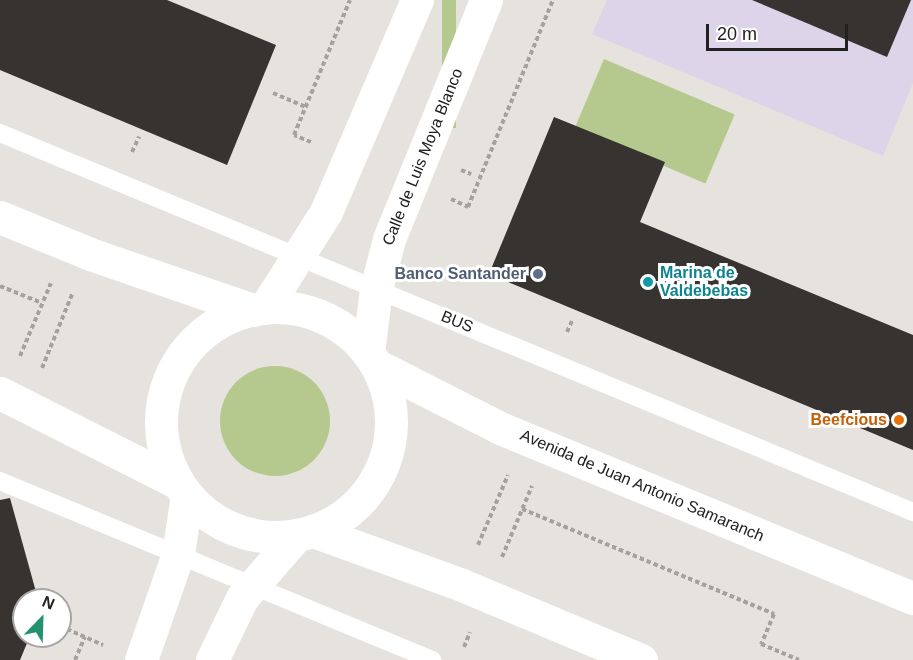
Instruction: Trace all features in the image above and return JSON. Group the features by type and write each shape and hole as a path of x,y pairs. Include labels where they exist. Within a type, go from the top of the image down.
{"street":[{"path":"259,309 326,212 417,0"},
{"name":"Calle de Luis Moya Blanco","path":"372,359 376,289 392,230 486,0"},
{"path":"0,217 90,254 259,309"},
{"path":"141,660 178,554 183,489 163,443 161,421 172,373 201,335 218,323 259,309 288,308 324,318 352,336 372,359 390,406 386,457 365,496 349,512 305,533 253,585 230,619 212,660"},
{"name":"Avenida de Juan Antonio Samaranch","path":"372,359 500,428 913,598"},
{"path":"0,393 183,489 208,515 233,529 267,536 305,533 451,581 641,660"}],"lane":[{"name":"BUS","path":"0,133 913,512"},
{"path":"0,481 432,660"}],"path":[{"path":"294,135 350,0"},
{"path":"468,207 553,0"},
{"path":"273,93 306,107"},
{"path":"19,360 51,281"},
{"path":"0,286 42,303"},
{"path":"42,369 74,291"},
{"path":"476,550 509,473"},
{"path":"501,560 533,482"},
{"path":"522,509 774,614 761,644 799,660"},
{"path":"460,656 471,630"},
{"path":"72,631 107,646"},
{"path":"75,660 85,637"}],"shaded area":[{"path":"607,0 913,0 913,83 883,156 592,34"}],"green space":[{"path":"442,0 456,0 456,128 442,128"},
{"path":"604,59 735,114 705,184 575,128"},
{"path":"275,366 296,370 314,382 326,400 330,421 326,442 314,460 296,472 275,476 254,472 236,460 224,442 220,421 224,400 236,382 254,370"}],"building":[{"path":"0,0 167,0 276,45 227,165 0,70"},
{"path":"752,0 911,0 887,57"},
{"name":"Marina de Valdebebas","path":"554,117 665,162 640,222 913,335 913,450 489,274"},
{"path":"10,498 35,588 12,588 12,648 25,648 20,660 0,660 0,500"}],"place":[{"name":"Banco Santander","path":"538,274"},
{"name":"Marina de Valdebebas","path":"648,282"},
{"name":"Beefcious","path":"899,420"}]}
